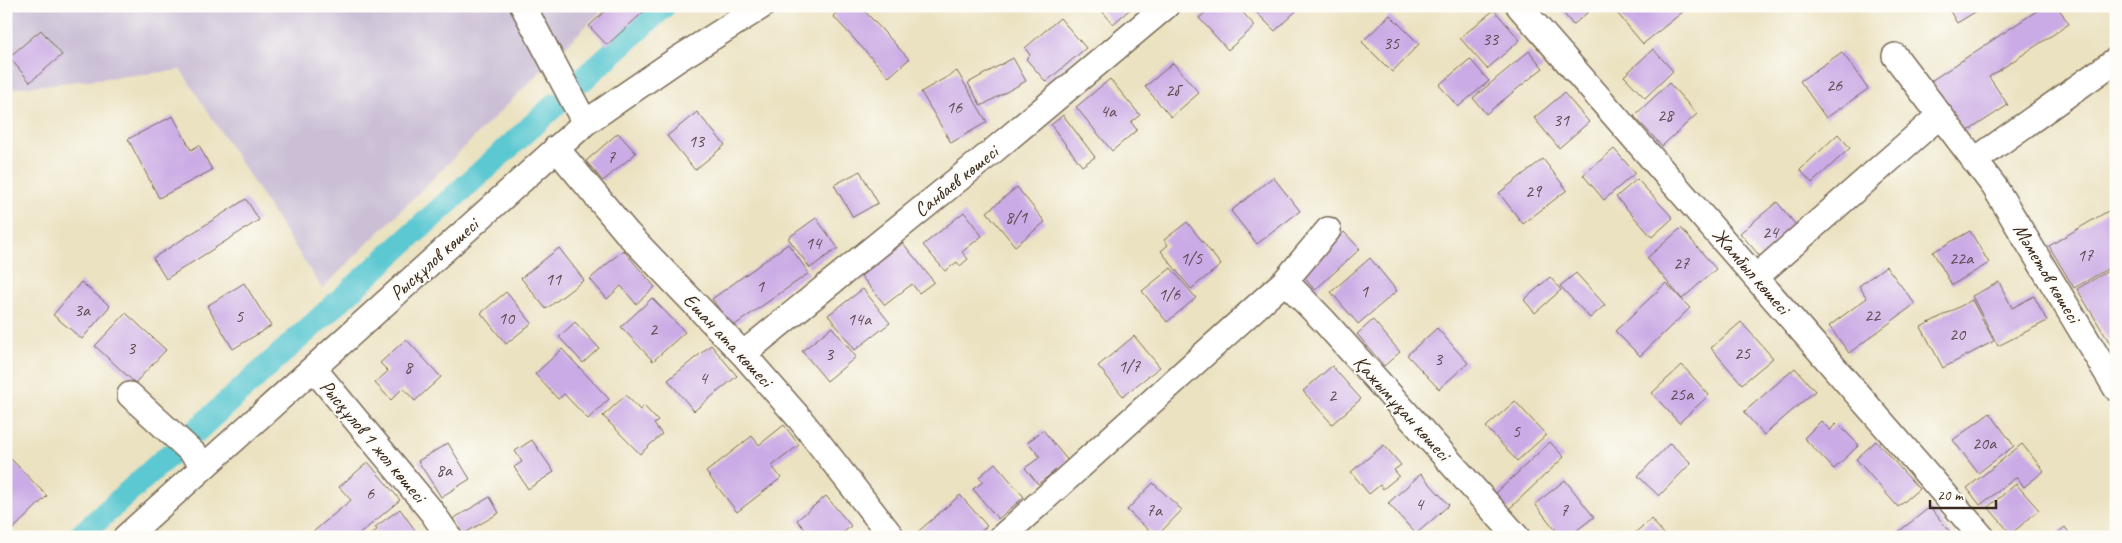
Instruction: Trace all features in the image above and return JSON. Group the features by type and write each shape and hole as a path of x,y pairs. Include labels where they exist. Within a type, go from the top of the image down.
{"street":[{"path":"522,6 585,123"},
{"name":"Рысқұлов көшесі","path":"126,537 585,123 675,61 762,6"},
{"name":"Санбаев көшесі","path":"743,354 993,151 1166,6"},
{"name":"Жамбыл көшесі","path":"1519,6 1982,537"},
{"name":"Мәметов көшесі","path":"1895,56 1994,186 2116,388"},
{"path":"1974,161 2116,60"},
{"path":"1756,277 1939,116"},
{"name":"Ешан ата көшесі","path":"556,148 628,234 743,354 800,419 892,537"},
{"path":"1002,537 1285,281 1328,230"},
{"name":"Қажымұқан көшесі","path":"1285,281 1325,322 1517,537"},
{"name":"Рысқұлов 1 жол көшесі","path":"314,369 432,512 449,537"},
{"path":"130,396 206,466"}],"shaded area":[{"path":"6,6 606,6 322,289 181,70 6,89"}],"building":[{"path":"610,6 650,6 607,45 589,26"},
{"path":"844,6 860,6 909,59 889,77 833,16"},
{"path":"1098,6 1134,6 1113,24"},
{"path":"1213,6 1237,6 1255,26 1228,50 1199,18"},
{"path":"1250,6 1291,6 1296,11 1275,31"},
{"path":"1558,6 1595,6 1573,25"},
{"path":"1615,6 1690,6 1643,44 1613,8"},
{"path":"1947,6 1985,6 1957,23"},
{"path":"2044,6 2057,6 2069,24 1989,77 2008,105 1965,133 1931,81"},
{"path":"1494,10 1520,40 1487,69 1460,38"},
{"path":"1390,15 1419,44 1392,72 1362,42"},
{"path":"1060,18 1086,48 1046,82 1026,59 1030,55 1025,48"},
{"path":"41,30 62,55 30,82 9,57"},
{"path":"1653,49 1673,71 1645,98 1624,76"},
{"path":"1529,51 1543,68 1486,114 1473,98"},
{"path":"1842,52 1868,89 1826,118 1800,81"},
{"path":"1013,58 1026,81 981,106 968,83"},
{"path":"1470,59 1489,81 1458,107 1439,85"},
{"path":"1173,63 1199,93 1171,117 1145,87"},
{"path":"957,71 987,122 951,143 921,92"},
{"path":"1110,79 1140,115 1131,122 1137,130 1112,151 1076,107"},
{"path":"1669,83 1697,114 1662,146 1634,116"},
{"path":"1564,93 1589,122 1559,148 1534,118"},
{"path":"697,112 725,145 695,170 667,136"},
{"path":"1063,115 1095,157 1082,166 1051,125"},
{"path":"173,116 191,150 199,145 212,170 159,198 128,139"},
{"path":"618,133 636,153 603,181 586,161"},
{"path":"1838,134 1850,148 1812,183 1800,170"},
{"path":"1614,149 1635,173 1604,200 1583,175"},
{"path":"1543,159 1567,190 1523,224 1499,193"},
{"path":"860,171 878,203 853,217 834,185"},
{"path":"1273,177 1300,211 1257,244 1231,211"},
{"path":"1637,179 1673,218 1652,237 1616,197"},
{"path":"1017,187 1045,222 1015,246 987,212"},
{"path":"246,199 259,220 166,279 153,258"},
{"path":"1777,202 1800,230 1764,261 1740,233"},
{"path":"2113,208 2116,213 2116,264 2074,288 2049,246"},
{"path":"964,212 982,236 962,252 968,259 960,266 957,262 945,271 923,245"},
{"path":"816,218 838,248 810,268 788,238"},
{"path":"1187,222 1221,265 1191,289 1161,251 1168,245 1164,240"},
{"path":"1681,228 1716,269 1682,299 1647,258"},
{"path":"1970,231 1989,263 1952,285 1933,252"},
{"path":"1344,232 1360,249 1315,290 1300,273"},
{"path":"903,243 934,282 919,293 912,284 885,305 861,276"},
{"path":"788,244 809,273 732,327 712,299"},
{"path":"559,248 584,280 546,309 521,278"},
{"path":"623,250 655,287 636,304 621,286 607,299 590,279"},
{"path":"1370,258 1397,291 1358,324 1331,292"},
{"path":"1886,266 1915,304 1849,353 1829,326 1867,298 1859,286"},
{"path":"1171,268 1196,298 1167,322 1142,291"},
{"path":"2108,271 2116,284 2114,350 2077,289"},
{"path":"1576,273 1605,305 1590,318 1560,286"},
{"path":"1550,277 1561,290 1535,313 1524,300"},
{"path":"81,282 110,306 82,339 53,315"},
{"path":"1999,282 2012,308 2034,296 2047,321 1998,346 1972,296"},
{"path":"244,283 271,326 233,349 207,306"},
{"path":"1666,283 1690,308 1640,356 1615,331"},
{"path":"863,289 890,323 855,350 828,315"},
{"path":"506,292 532,323 506,344 481,313"},
{"path":"652,298 685,332 653,361 621,327"},
{"path":"1972,300 1994,341 1943,368 1921,327"},
{"path":"126,313 166,350 135,383 95,346"},
{"path":"1373,320 1400,352 1384,366 1357,334"},
{"path":"575,322 599,348 583,363 559,337"},
{"path":"1741,322 1773,358 1742,384 1711,348"},
{"path":"832,327 856,357 827,381 802,351"},
{"path":"1437,328 1468,363 1439,389 1407,355"},
{"path":"1134,336 1160,367 1123,396 1098,366"},
{"path":"406,339 441,377 415,401 403,388 391,400 375,383 388,371 380,363"},
{"path":"711,345 737,376 694,411 668,380"},
{"path":"562,349 609,399 588,419 564,394 558,399 535,374"},
{"path":"1682,365 1709,395 1679,423 1652,393"},
{"path":"1332,366 1361,399 1332,424 1303,391"},
{"path":"1795,368 1815,391 1764,435 1744,412"},
{"path":"626,395 640,410 644,406 658,421 654,424 662,434 640,454 603,416"},
{"path":"1515,401 1546,435 1517,461 1486,427"},
{"path":"1990,413 2014,446 1978,473 1953,440"},
{"path":"1821,421 1830,430 1837,423 1859,445 1834,469 1804,438"},
{"path":"784,425 799,445 772,466 781,478 737,512 706,472 752,436 759,445"},
{"path":"1043,430 1068,461 1038,484 1025,468 1040,457 1028,442"},
{"path":"532,440 554,472 528,489 514,467 522,462 515,451"},
{"path":"1876,441 1919,489 1898,507 1856,459"},
{"path":"1550,442 1564,457 1508,510 1494,495"},
{"path":"448,443 470,479 441,497 418,461"},
{"path":"1670,443 1691,463 1659,496 1638,476"},
{"path":"2022,444 2044,471 2024,487 2017,477 1980,505 1967,488"},
{"path":"1384,445 1401,465 1394,470 1399,476 1383,489 1380,485 1369,494 1351,472"},
{"path":"11,459 47,496 10,532 6,528 6,464"},
{"path":"368,462 400,500 356,537 307,537 351,500 339,487"},
{"path":"995,463 1024,497 998,519 973,489 983,482 979,477"},
{"path":"1421,474 1449,505 1416,534 1388,503"},
{"path":"1565,480 1594,517 1568,537 1561,537 1535,504"},
{"path":"1153,483 1182,510 1156,537 1127,510"},
{"path":"2016,484 2039,510 2011,534 1988,507"},
{"path":"960,495 987,526 974,537 912,537"},
{"path":"826,496 851,526 838,537 811,537 797,520"},
{"path":"490,497 499,513 460,536 451,520"},
{"path":"1930,507 1954,537 1892,537"},
{"path":"400,509 420,537 368,537 377,530 375,527"},
{"path":"1651,519 1664,534 1660,537 1630,537"},
{"path":"2065,527 2072,537 2053,537"}],"waterway":[{"path":"582,80 664,6"},
{"path":"196,431 555,105"},
{"path":"79,537 168,456"}]}
